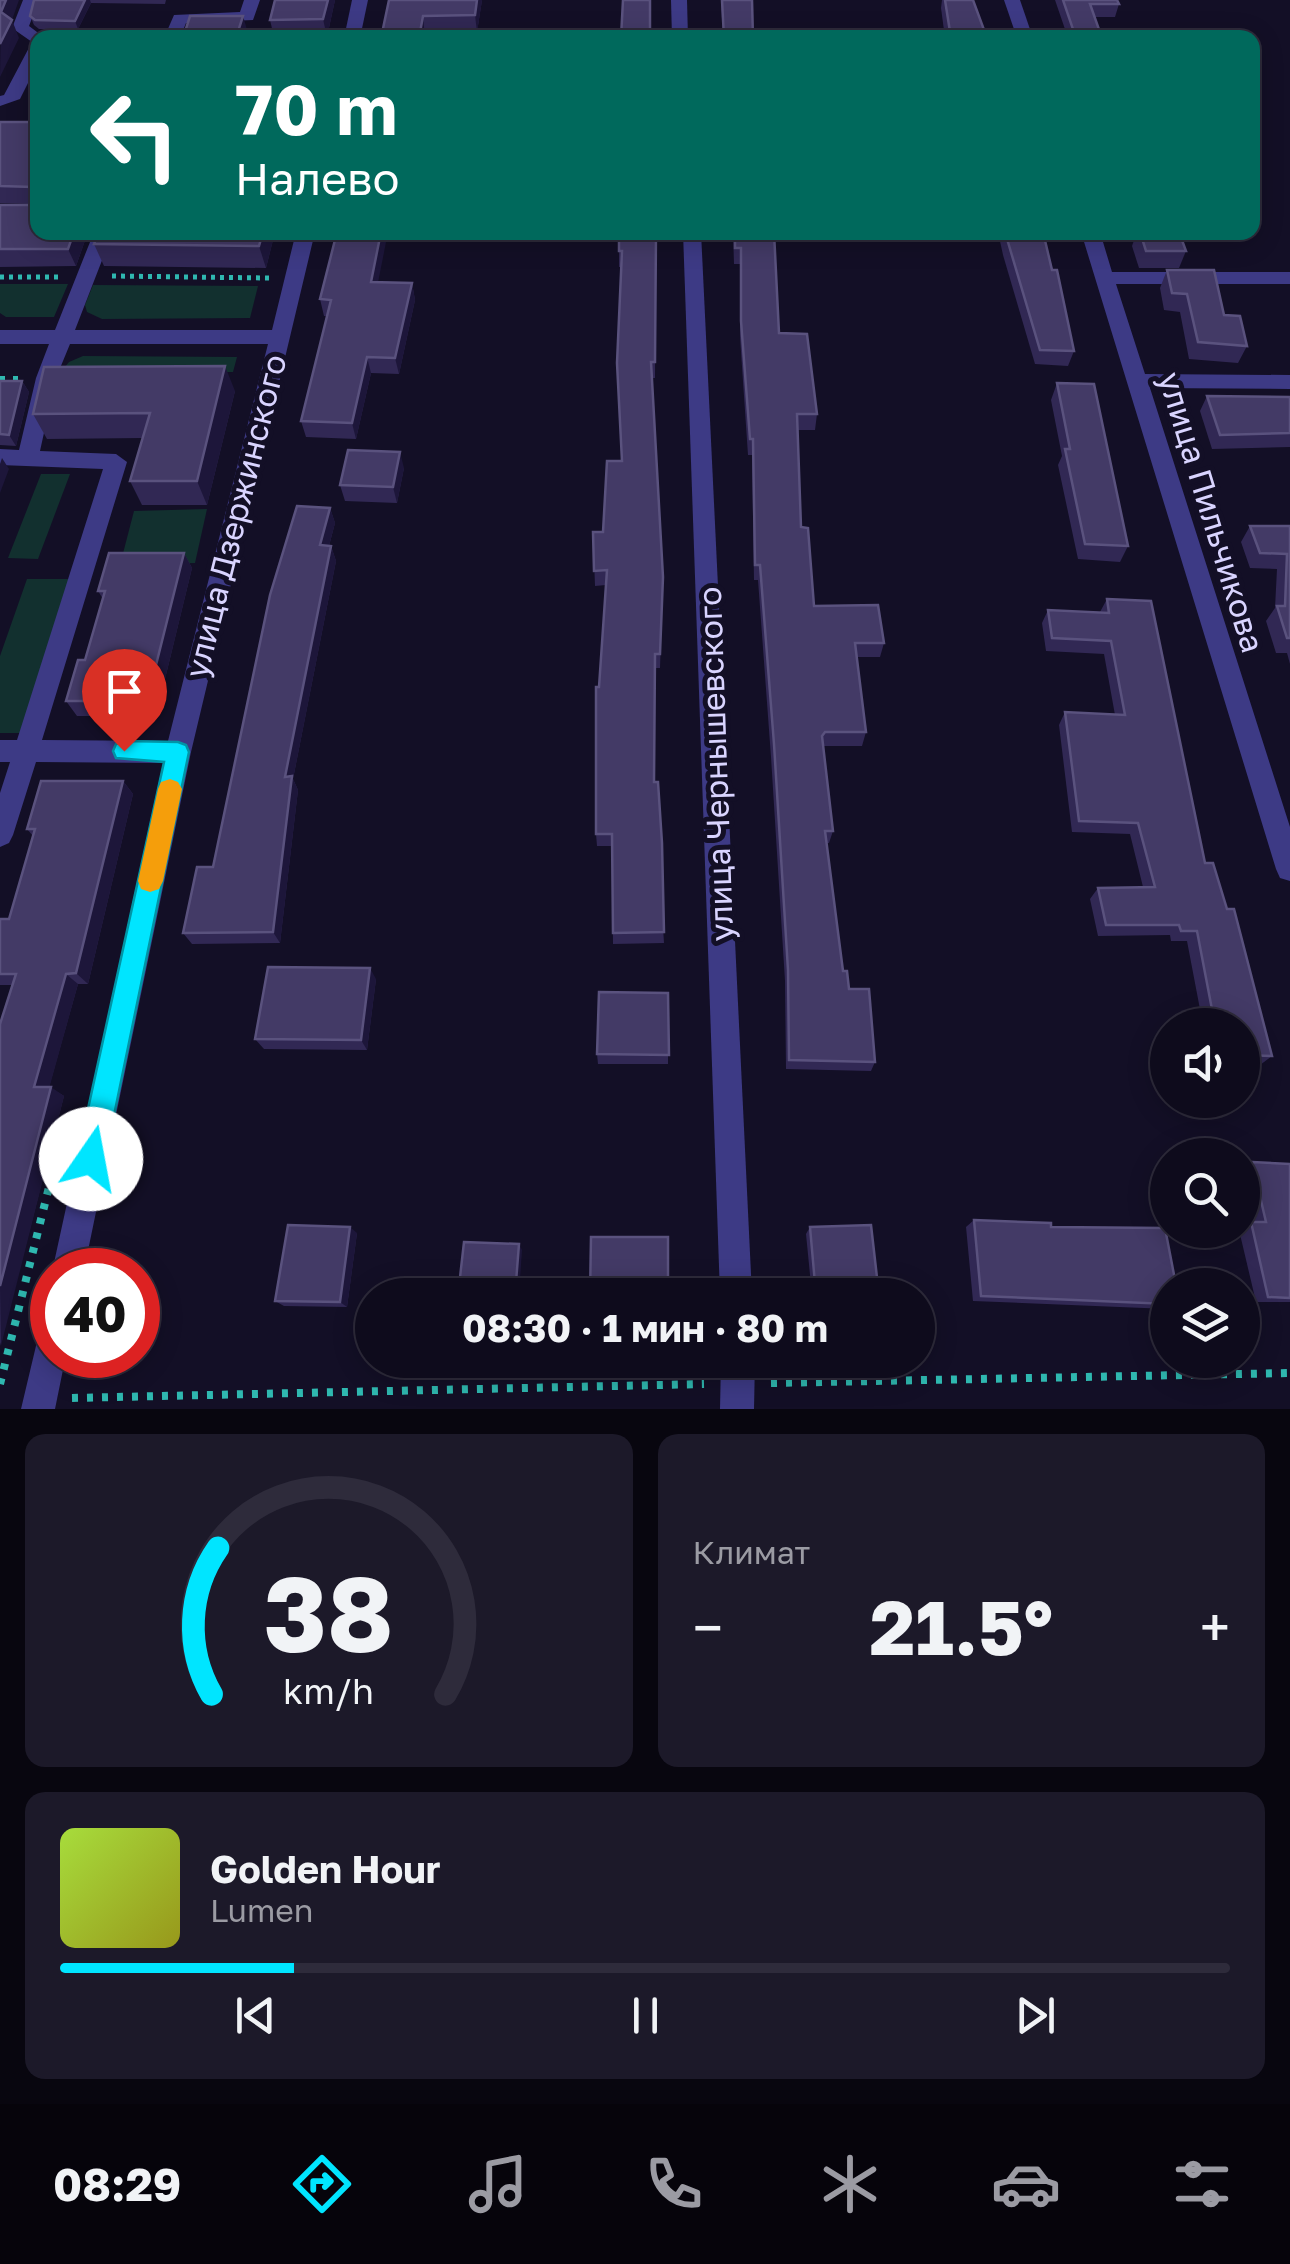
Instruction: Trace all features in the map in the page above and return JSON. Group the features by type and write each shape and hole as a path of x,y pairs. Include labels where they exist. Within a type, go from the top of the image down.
{"street":[{"path":"30,36 20,28 31,0"},
{"path":"175,30 187,0"},
{"path":"180,18 247,17 252,0"},
{"path":"354,30 360,0"},
{"path":"678,0 680,30"},
{"path":"1012,0 1022,30"},
{"path":"0,101 11,99 30,59"},
{"path":"28,456 46,378 101,240"},
{"name":"улица Дзержинского","path":"73,1248 178,752 304,240"},
{"name":"улица Чернышевского","path":"692,240 735,1278"},
{"name":"улица Пильчикова","path":"1092,240 1290,869"},
{"path":"1104,278 1290,278"},
{"path":"0,337 278,337"},
{"path":"1137,381 1290,382"},
{"path":"0,457 116,462 0,834"},
{"path":"0,751 178,752"},
{"path":"39,1404 44,1378"}],"path":[{"path":"0,278 268,278"},
{"path":"0,379 46,378"},
{"path":"0,1384 57,1154"},
{"path":"39,1404 1290,1373"}],"green space":[{"path":"0,284 68,284 54,317 6,317 0,313"},
{"path":"93,285 258,286 250,318 102,319 87,312 85,305"},
{"path":"83,356 237,357 233,372 60,373 69,362"},
{"path":"41,474 70,474 38,559 8,558"},
{"path":"207,509 195,563 120,565 134,511"},
{"path":"27,579 70,579 21,733 0,733 0,656"}],"building":[{"path":"0,0 6,0 1,12 12,20 0,44"},
{"path":"34,0 85,0 75,21 35,20 30,16"},
{"path":"275,0 328,0 323,19 270,20"},
{"path":"389,0 477,0 475,15 423,16 420,30 383,30"},
{"path":"623,0 650,0 650,30 621,30"},
{"path":"722,0 752,0 753,30 724,30"},
{"path":"945,0 973,0 984,30 950,30"},
{"path":"1063,0 1117,0 1119,4 1090,4 1099,30 1073,30"},
{"path":"190,16 243,16 239,30 186,30"},
{"path":"0,122 30,122 30,187 0,186"},
{"path":"0,205 30,205 30,240 71,240 68,249 0,249"},
{"path":"96,240 261,240 259,246 94,244"},
{"path":"335,240 379,240 371,282 412,283 395,358 367,357 352,423 301,421 331,300 320,299"},
{"path":"619,240 656,240 655,362 651,362 663,577 660,654 655,654 654,782 658,782 664,932 613,933 612,834 596,834 596,687 607,570 594,571 593,532 603,532 607,461 622,461 617,363"},
{"path":"735,240 774,240 779,333 807,334 817,414 797,414 801,527 808,528 814,606 878,605 884,643 855,643 866,732 825,732 822,736 833,831 825,831 843,971 847,971 849,989 869,989 875,1062 789,1060 788,970 774,744 760,565 755,565 753,439 741,321 741,248 735,248"},
{"path":"1007,240 1045,240 1052,270 1057,270 1074,351 1040,350"},
{"path":"1143,240 1182,240 1186,251 1146,251"},
{"path":"1167,270 1214,270 1224,315 1240,316 1247,346 1198,342 1187,294 1172,293"},
{"path":"225,366 197,481 130,481 150,413 33,414 44,367"},
{"path":"0,381 22,381 9,435 0,434"},
{"path":"1057,383 1094,384 1128,546 1085,544 1065,449 1070,449"},
{"path":"1207,396 1290,397 1290,433 1220,435"},
{"path":"348,450 400,452 393,487 340,485"},
{"path":"297,506 330,508 320,545 331,546 285,777 292,776 273,932 183,933 197,867 213,867 270,595"},
{"path":"1250,526 1290,526 1290,638 1277,606 1285,606 1287,554 1260,553"},
{"path":"109,553 184,553 147,701 66,701 78,660 85,660 105,591 98,591"},
{"path":"1107,599 1151,601 1205,863 1213,863 1227,909 1234,909 1260,1008 1212,1008 1197,931 1181,931 1179,925 1106,925 1098,888 1155,887 1138,823 1079,821 1065,712 1125,715 1111,641 1052,638 1048,610 1109,613"},
{"path":"41,781 123,781 76,973 66,974 34,1087 51,1087 0,1286 0,1024 16,974 0,974 0,919 9,919 35,829 27,829"},
{"path":"268,967 370,968 361,1040 255,1039"},
{"path":"599,992 668,993 669,1055 597,1054"},
{"path":"1260,1010 1272,1056 1260,1056"},
{"path":"1260,1162 1290,1164 1290,1298 1268,1297 1257,1248 1260,1248 1260,1222 1266,1222 1260,1196"},
{"path":"974,1220 1051,1223 1051,1227 1150,1228 1150,1248 1169,1248 1173,1268 1150,1268 1150,1303 981,1296"},
{"path":"288,1225 350,1227 340,1302 275,1301"},
{"path":"871,1225 877,1278 814,1278 810,1227"},
{"path":"591,1237 668,1237 668,1278 590,1278"},
{"path":"464,1242 519,1244 516,1278 460,1278"}],"slow traffic":[{"path":"150,881 170,789"}],"route":[{"path":"91,1159 178,752 124,751"}]}
